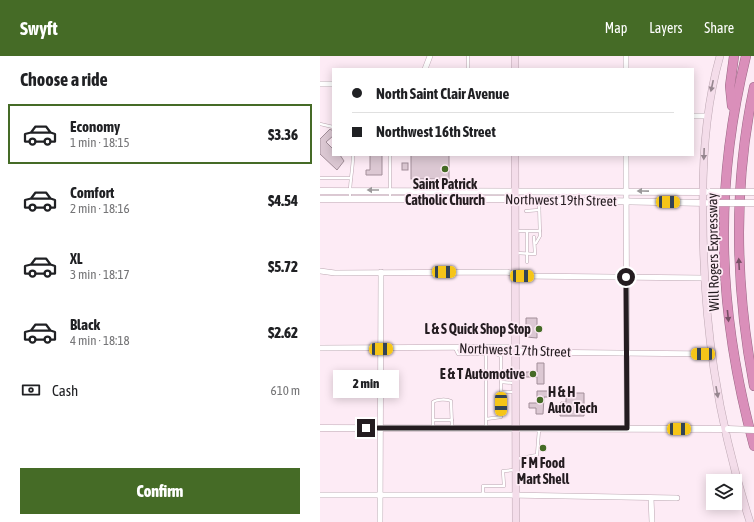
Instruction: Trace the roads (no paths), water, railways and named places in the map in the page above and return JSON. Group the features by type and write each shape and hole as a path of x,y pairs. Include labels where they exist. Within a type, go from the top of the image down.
{"highway":[{"path":"733,122 730,86 734,56"},
{"name":"Will Rogers Expressway","path":"746,56 733,122 725,187 725,287 735,367 754,446"},
{"name":"Will Rogers Expressway","path":"754,87 744,141 739,209 739,260 744,326 754,386"},
{"path":"744,141 754,116"}],"main road":[{"path":"515,56 515,68"},
{"path":"720,56 712,86 707,116 704,278 711,354 726,429 750,522"},
{"path":"515,156 516,522"}],"street":[{"path":"425,68 430,56"},
{"path":"626,56 626,68"},
{"path":"320,84 332,84"},
{"path":"694,116 707,116"},
{"path":"626,156 627,428"},
{"name":"Northwest 19th Street","path":"320,190 754,192"},
{"name":"Northwest 19th Street","path":"320,199 754,203"},
{"path":"320,271 335,273 507,272 522,276 704,278"},
{"path":"380,522 381,272"},
{"name":"Northwest 17th Street","path":"320,348 455,348 492,350 507,347 525,352 711,354"},
{"path":"320,428 516,427 754,430"},
{"path":"320,495 483,495 677,498"},
{"path":"651,498 652,522"}],"lane":[{"path":"468,56 468,68"},
{"path":"320,124 332,127"},
{"path":"350,199 349,190 353,172 353,156"},
{"path":"390,156 390,200"},
{"path":"320,178 351,178"},
{"path":"515,253 535,254 539,200"},
{"path":"526,211 539,210"},
{"path":"515,231 527,231 540,236 536,243"},
{"path":"527,231 527,262"},
{"path":"455,348 458,354 486,354 492,350 501,356 501,417 486,419"},
{"path":"486,354 486,428"},
{"path":"501,382 516,383"},
{"path":"501,392 516,392"},
{"path":"433,428 433,402 435,400 446,400 451,401 452,428"},
{"path":"433,420 452,420"},
{"path":"516,459 537,455 539,428"},
{"path":"483,495 483,486 504,486 503,471 516,470"}],"place":[{"name":"Saint Patrick Catholic Church","path":"445,169"},
{"name":"L & S Quick Shop Stop","path":"539,329"},
{"name":"E & T Automotive","path":"533,374"},
{"name":"H & H Auto Tech","path":"540,400"},
{"name":"F M Food Mart Shell","path":"543,448"}]}
